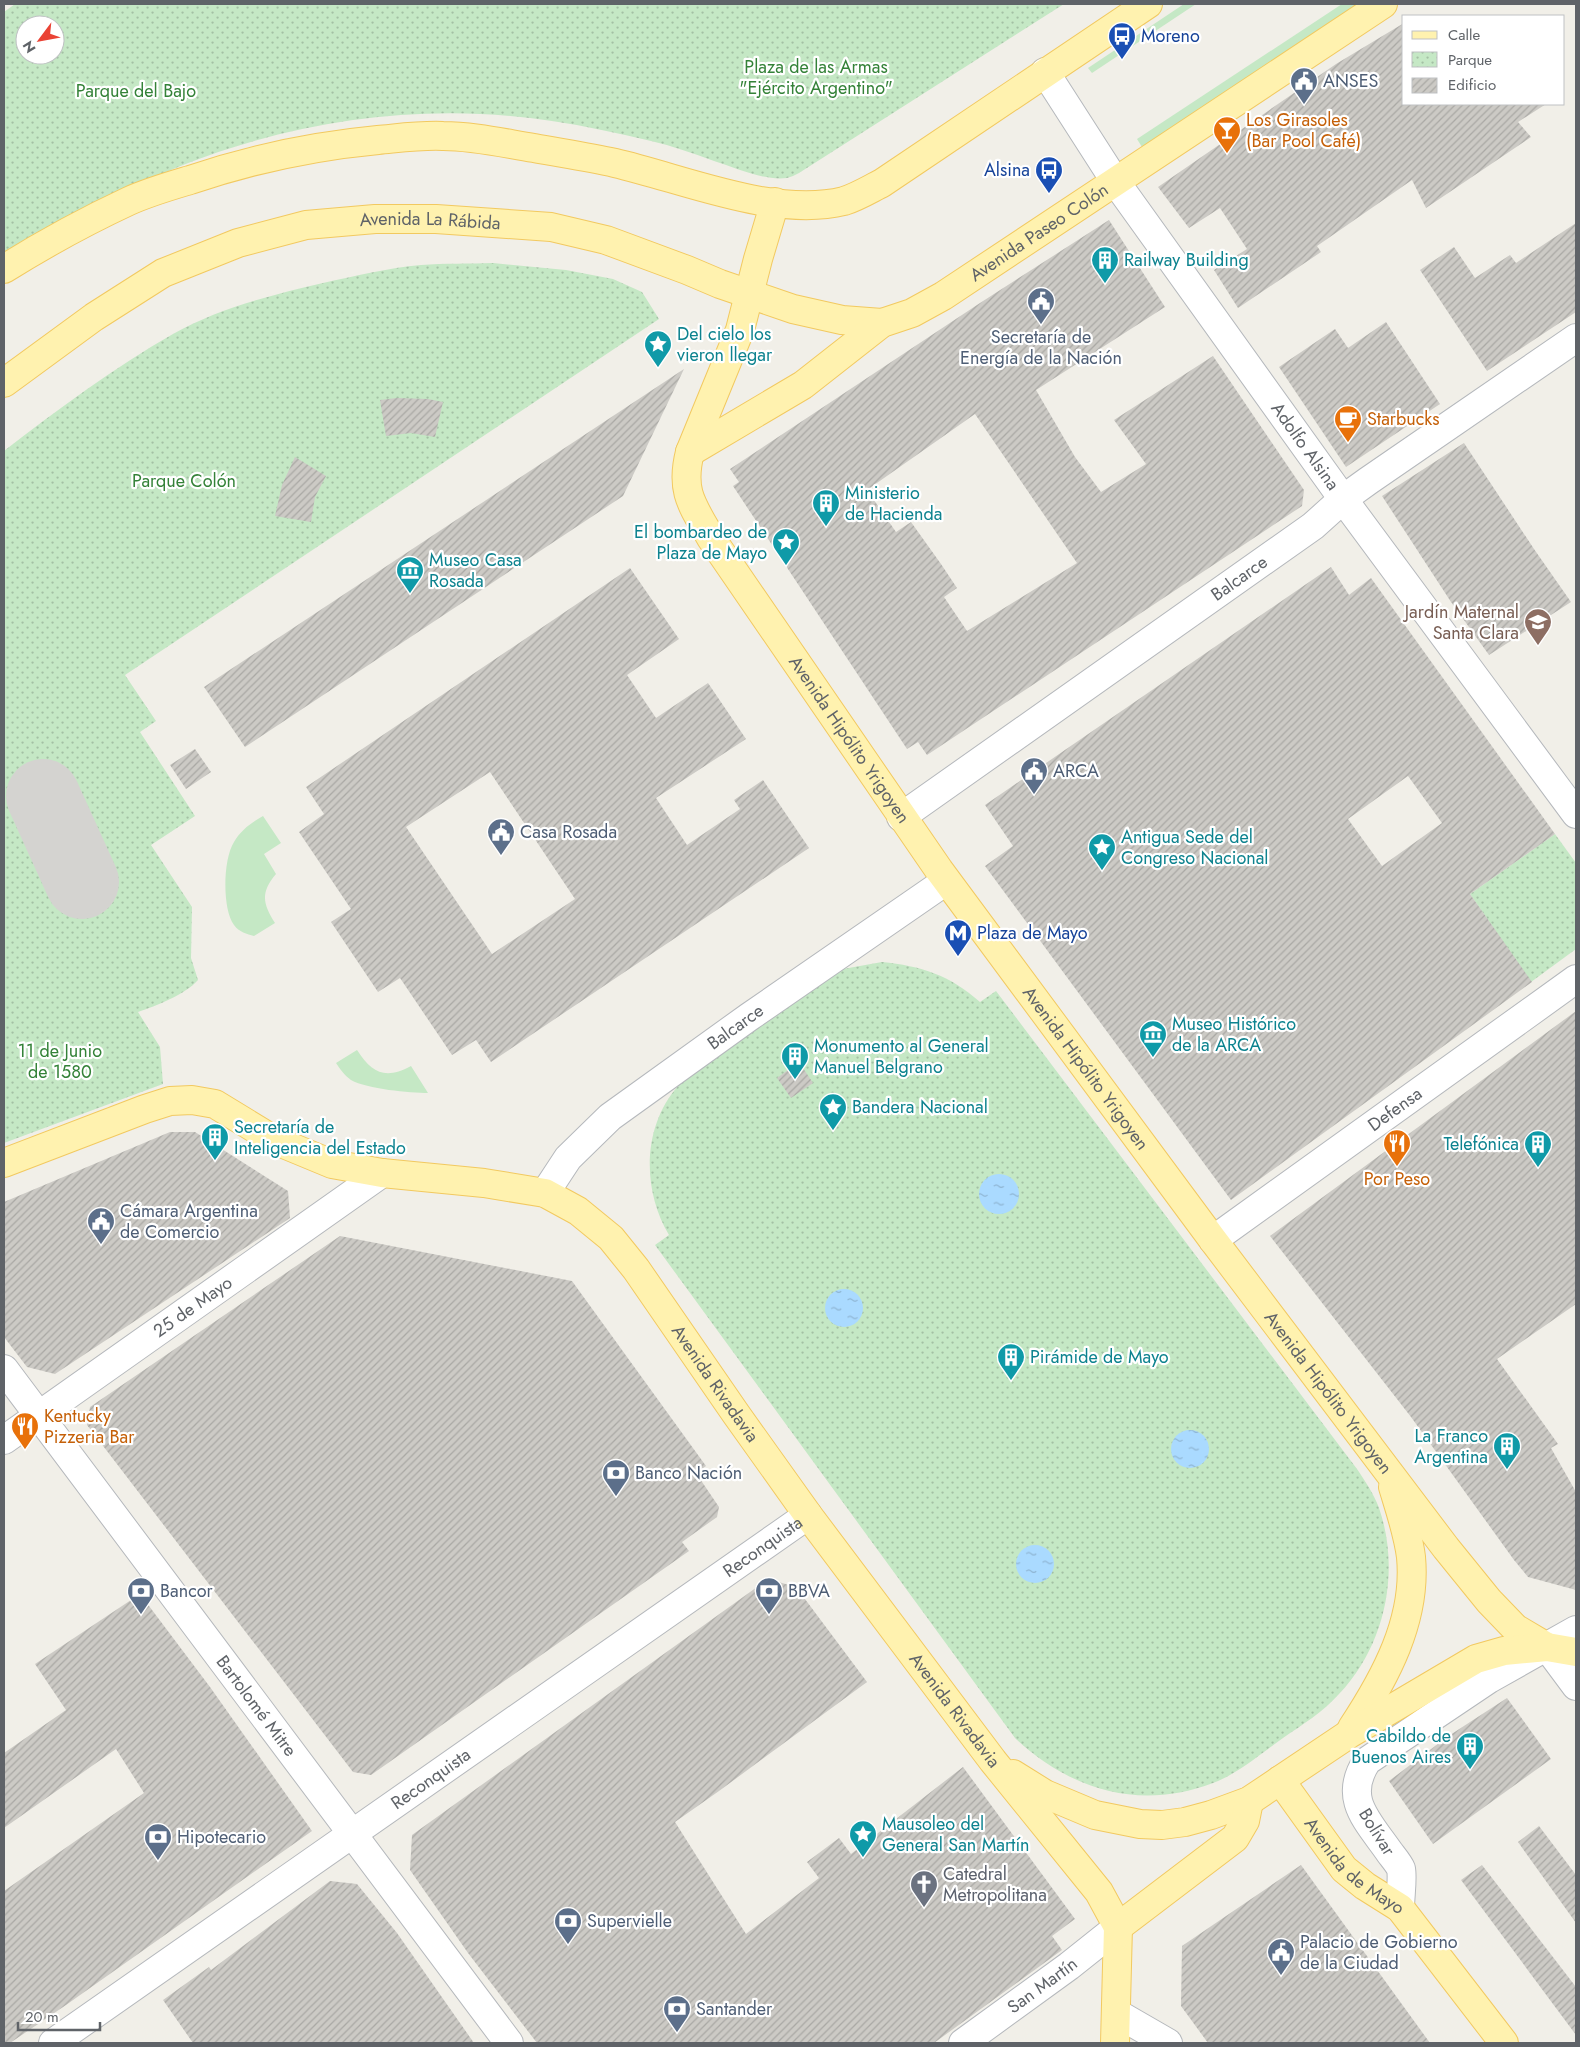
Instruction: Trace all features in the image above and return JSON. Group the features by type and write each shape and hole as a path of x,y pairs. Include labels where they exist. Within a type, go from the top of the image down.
{"main road":[{"path":"4,269 61,236 131,200 193,178 238,164 329,145 408,137 442,136 475,138 613,162 714,191 775,202 828,204 848,200 869,190 1148,4"},
{"name":"Avenida Paseo Colón","path":"690,452 803,385 882,323 912,313 943,296 1383,4"},
{"name":"Avenida Hipólito Yrigoyen","path":"775,202 740,330 690,452 686,467 685,484 692,505 706,530 946,881 1213,1240 1446,1548 1502,1616 1522,1633 1547,1647"},
{"name":"Avenida La Rábida","path":"4,383 94,317 163,273 238,243 306,225 375,219 436,219 551,227 606,240 749,295 793,309 842,320 882,323"},
{"name":"Avenida Rivadavia","path":"4,1163 145,1109 177,1101 192,1100 214,1104 274,1140 332,1164 382,1173 484,1183 545,1193 578,1211 611,1238 636,1269 808,1514 993,1761 1099,1892 1118,1927"},
{"name":"Bolívar","path":"1348,1734 1374,1695 1386,1672 1398,1643 1409,1605 1411,1558 1402,1516 1387,1469"},
{"path":"1547,1647 1576,1652"},
{"name":"Bolívar","path":"993,1761 1045,1794 1095,1815 1140,1824 1162,1825 1185,1822 1249,1801 1348,1734 1476,1659 1504,1651 1547,1647"},
{"name":"Avenida de Mayo","path":"1280,1780 1344,1869 1364,1886 1400,1908 1504,2043"},
{"path":"1115,2043 1118,1927 1235,1838 1245,1821 1249,1801"}],"street":[{"name":"Adolfo Alsina","path":"1045,72 1115,181 1344,499 1576,814"},
{"name":"Balcarce","path":"901,817 1313,526 1344,499 1576,338"},
{"name":"Balcarce","path":"545,1193 568,1158 610,1117 749,1017 946,881"},
{"name":"Defensa","path":"1213,1240 1576,979"},
{"name":"25 de Mayo","path":"4,1440 382,1173"},
{"name":"Bartolomé Mitre","path":"4,1369 508,2043"},
{"name":"Reconquista","path":"53,2043 808,1514"},
{"name":"Bolívar","path":"1400,1908 1400,1869 1363,1813 1357,1799 1355,1786 1359,1773 1367,1761 1489,1678 1576,1630"},
{"path":"1547,1647 1576,1686"},
{"name":"San Martín","path":"964,2043 1069,1966 1118,1927"},
{"path":"1116,2013 1168,2043"}],"green space":[{"name":"Parque del Bajo","path":"15,4 1064,4 799,173 787,178 759,176 659,143 552,121 458,113 411,114 318,126 272,136 227,149 160,174 114,196 4,256 4,12"},
{"path":"1184,4 1196,4 1092,73 1088,68"},
{"path":"1342,4 1358,4 1142,147 1137,139"},
{"name":"Parque Colón","path":"493,263 566,270 613,279 642,292 659,319 125,675 156,721 140,732 195,816 151,845 192,907 191,958 198,980 178,995 138,1012 160,1047 163,1084 4,1143 4,451 65,405 130,360 173,334 227,310 285,292 384,270 430,264"},
{"path":"263,816 281,843 264,854 276,874 265,893 268,910 275,923 254,936 238,929 230,918 227,908 225,884 230,850 234,842 247,827"},
{"path":"1555,834 1576,863 1576,949 1531,982 1470,894"},
{"name":"Plaza de Mayo","path":"882,962 910,966 934,973 958,985 980,1002 996,991 1357,1469 1377,1503 1385,1532 1388,1582 1378,1631 1368,1654 1355,1675 1326,1707 1241,1769 1223,1779 1186,1791 1159,1795 1133,1795 1107,1790 1059,1771 1015,1738 655,1245 669,1235 660,1217 650,1179 652,1139 666,1102 678,1086 696,1070 822,979 843,969"},
{"path":"357,1050 368,1064 380,1072 394,1073 411,1066 428,1093 378,1088 351,1080 336,1063"}],"water":[{"path":"1003,1174 1010,1177 1016,1183 1019,1194 1018,1202 1010,1211 1003,1214 995,1214 988,1211 980,1202 979,1190 982,1183 991,1175"},
{"path":"844,1289 857,1295 863,1308 857,1321 844,1327 831,1321 825,1308 831,1295"},
{"path":"1190,1430 1197,1431 1203,1436 1208,1442 1208,1456 1203,1462 1197,1467 1190,1468 1183,1467 1177,1462 1172,1456 1171,1449 1172,1442 1177,1436 1183,1431"},
{"path":"1035,1545 1049,1550 1054,1564 1049,1578 1035,1583 1021,1578 1016,1564 1021,1550"}],"building":[{"path":"1402,24 1402,105 1544,105 1518,122 1531,137 1426,208 1412,180 1317,246 1321,252 1238,308 1214,270 1247,249 1220,208 1189,228 1158,187 1336,64"},
{"name":"Ministerio de Hacienda","path":"1109,220 1165,307 1036,390 1075,457 1101,492 1146,464 1114,420 1213,356 1304,490 1302,506 927,755 918,742 907,749 733,486 739,482 730,469","holes":["975,414 1077,563 967,631 944,597 957,588 941,564 911,522 896,532 867,490"]},
{"path":"1576,223 1576,312 1487,371 1420,270 1454,247 1475,278 1510,255 1516,263"},
{"path":"1386,322 1440,404 1346,467 1279,367 1335,329 1348,348"},
{"name":"Museo Casa Rosada","path":"684,369 623,496 245,747 204,687"},
{"path":"397,398 428,399 443,402 435,437 411,433 386,436 380,400"},
{"path":"1464,443 1571,602 1489,655 1451,602 1382,496"},
{"path":"295,457 326,476 315,497 311,522 275,516 282,485"},
{"path":"1331,567 1349,595 1371,578 1555,834 1470,894 1532,982 1231,1200 985,866 1013,846 985,805","holes":["1408,776 1442,823 1382,866 1348,819"]},
{"path":"630,568 679,639 627,675 656,718 708,683 746,739 656,798 687,845 740,809 734,800 763,780 809,848 491,1062 476,1040 452,1055 400,978 378,992 331,922 351,909 299,832 324,814 306,787","holes":["490,772 575,899 492,954 406,827"]},
{"path":"195,749 211,772 186,789 170,765"},
{"path":"1576,1011 1576,1304 1497,1359 1558,1444 1551,1448 1576,1492 1576,1590 1528,1577 1411,1417 1270,1236"},
{"name":"Monumento al General Manuel Belgrano","path":"799,1062 813,1083 791,1098 777,1078"},
{"path":"170,1132 195,1132 288,1191 290,1218 55,1374 27,1367 4,1337 4,1202"},
{"name":"Banco Nación","path":"340,1236 572,1281 706,1466 696,1473 719,1507 717,1517 682,1542 689,1551 371,1775 353,1772 87,1425 90,1407"},
{"path":"768,1579 796,1587 867,1682 675,1822 746,1934 819,1878 807,1862 839,1838 851,1854 963,1767 1075,1919 1052,1936 1062,1950 934,2043 537,2043 468,1953 410,1870 412,1835"},
{"name":"Hipotecario","path":"140,1594 210,1687 312,1831 66,2005 10,2043 4,2043 4,1891 144,1793 116,1749 4,1828 4,1753 66,1710 35,1664"},
{"name":"Cabildo de Buenos Aires","path":"1507,1698 1551,1759 1433,1844 1389,1781 1447,1737"},
{"path":"1539,1826 1576,1875 1576,1923 1518,1842"},
{"name":"Palacio de Gobierno de la Ciudad","path":"1301,1865 1430,2043 1208,2043 1181,2006 1182,1946"},
{"path":"1482,1865 1576,1987 1576,2035 1461,1880"},
{"path":"330,1881 357,1884 397,1933 474,2043 193,2043 163,2000 209,1967 211,1970"}],"taxiway":[{"path":"43,796 82,882"}],"place":[{"name":"Moreno","path":"1122,60"},
{"name":"ANSES","path":"1304,105"},
{"name":"Los Girasoles (Bar Pool Café)","path":"1227,154"},
{"name":"Alsina","path":"1049,194"},
{"name":"Railway Building","path":"1105,284"},
{"name":"Secretaría de Energía de la Nación","path":"1041,325"},
{"name":"Del cielo los vieron llegar","path":"658,368"},
{"name":"Starbucks","path":"1348,443"},
{"name":"Ministerio de Hacienda","path":"826,527"},
{"name":"El bombardeo de Plaza de Mayo","path":"786,566"},
{"name":"Museo Casa Rosada","path":"410,594"},
{"name":"Jardín Maternal Santa Clara","path":"1538,646"},
{"name":"ARCA","path":"1034,795"},
{"name":"Casa Rosada","path":"501,856"},
{"name":"Antigua Sede del Congreso Nacional","path":"1102,871"},
{"name":"Plaza de Mayo","path":"958,957"},
{"name":"Museo Histórico de la ARCA","path":"1153,1058"},
{"name":"Monumento al General Manuel Belgrano","path":"795,1080"},
{"name":"Bandera Nacional","path":"833,1131"},
{"name":"Secretaría de Inteligencia del Estado","path":"215,1161"},
{"name":"Por Peso","path":"1397,1167"},
{"name":"Telefónica","path":"1538,1168"},
{"name":"Cámara Argentina de Comercio","path":"101,1245"},
{"name":"Pirámide de Mayo","path":"1011,1381"},
{"name":"Kentucky Pizzeria Bar","path":"25,1450"},
{"name":"La Franco Argentina","path":"1507,1470"},
{"name":"Banco Nación","path":"616,1497"},
{"name":"Bancor","path":"141,1615"},
{"name":"BBVA","path":"769,1615"},
{"name":"Cabildo de Buenos Aires","path":"1470,1770"},
{"name":"Mausoleo del General San Martín","path":"863,1858"},
{"name":"Hipotecario","path":"158,1861"},
{"name":"Catedral Metropolitana","path":"924,1908"},
{"name":"Supervielle","path":"568,1945"},
{"name":"Palacio de Gobierno de la Ciudad","path":"1281,1976"},
{"name":"Santander","path":"677,2033"}],"park label":[{"name":"Plaza de las Armas \"Ejército Argentino\"","path":"816,77"},
{"name":"11 de Junio de 1580","path":"60,1061"}]}
